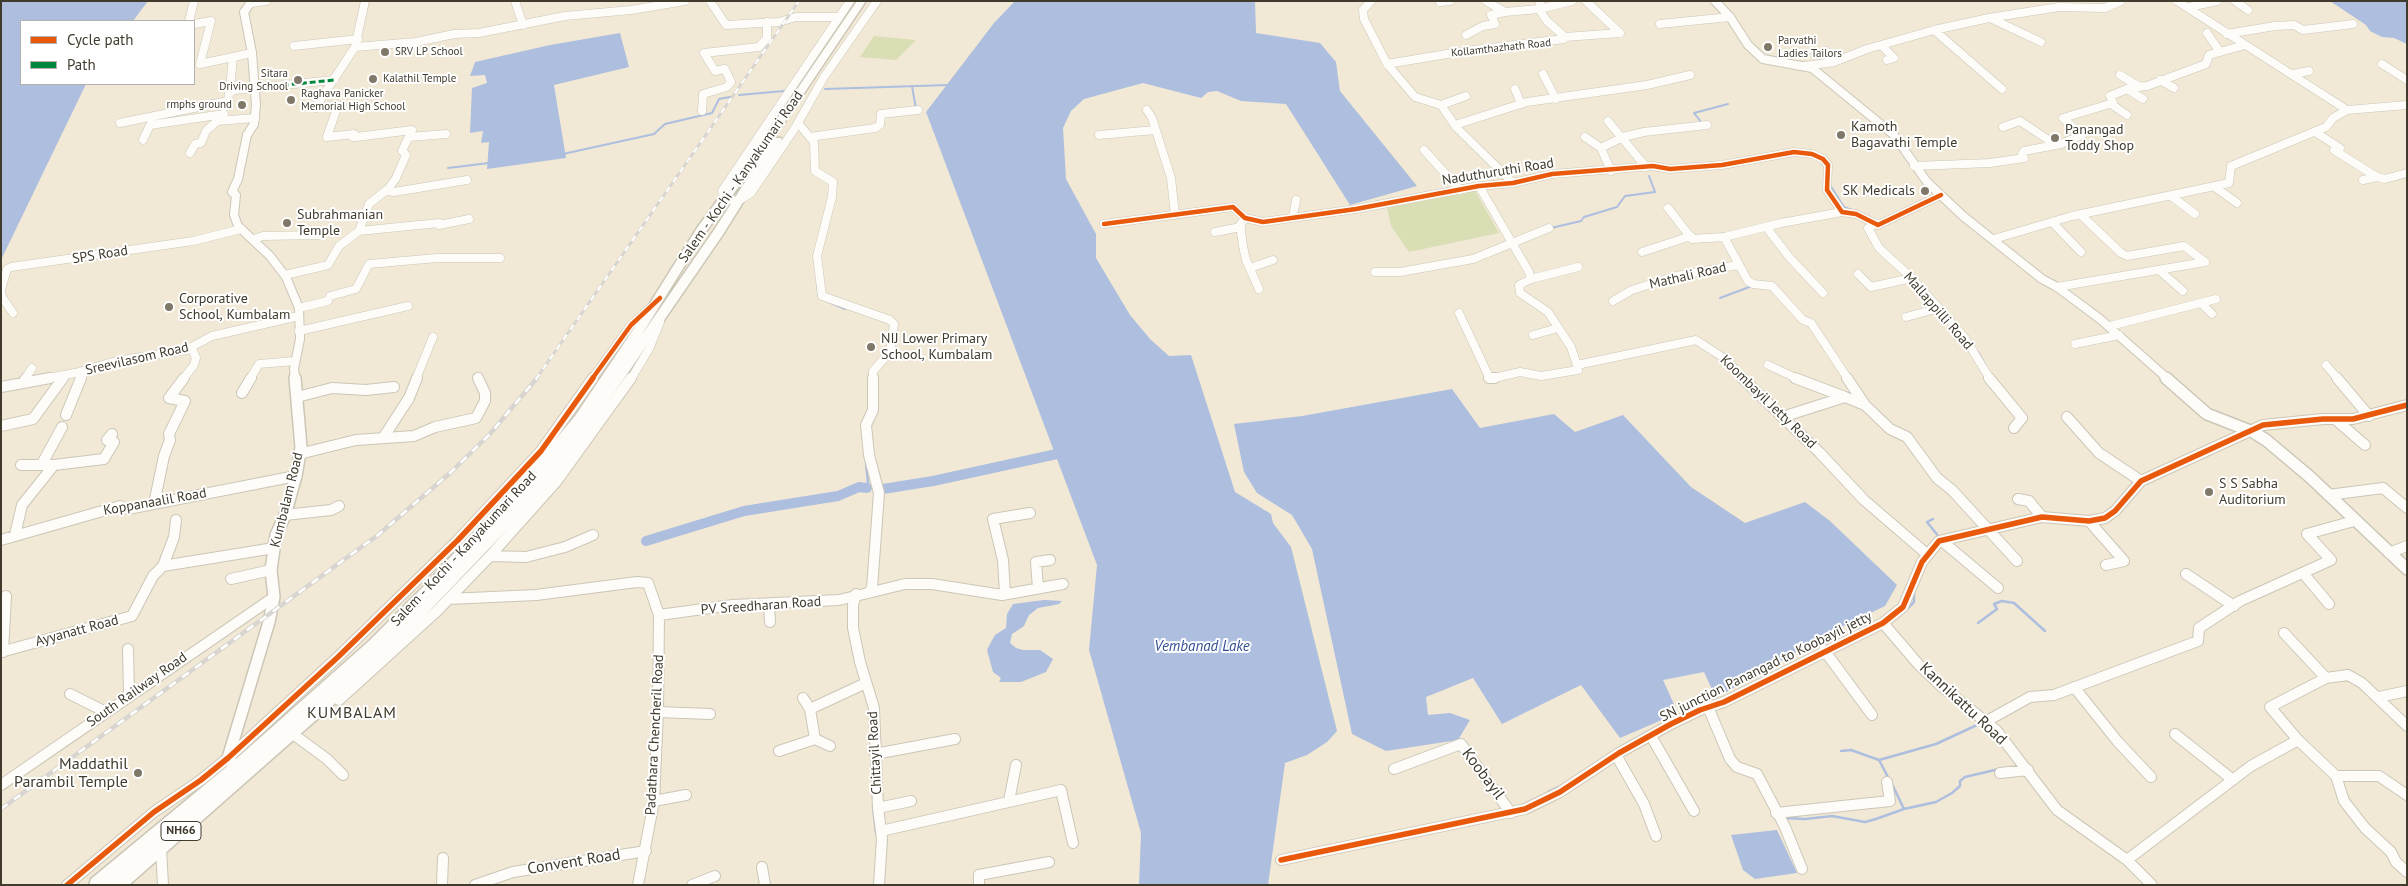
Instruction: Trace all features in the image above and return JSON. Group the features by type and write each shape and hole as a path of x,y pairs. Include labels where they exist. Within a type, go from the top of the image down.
{"highway":[{"name":"Salem - Kochi - Kanyakumari Road","path":"97,885 368,666 441,598 540,487 586,425 663,302 701,231 776,128 862,1"},
{"name":"Salem - Kochi - Kanyakumari Road","path":"117,885 162,851 239,770 374,646 479,536 534,475 579,419 738,201 870,1"}],"main road":[{"path":"1715,1 1730,17 1748,45 1763,59 1812,68 1894,135 1914,166 1963,216 2042,279 2057,287 2110,326 2207,414 2252,432 2271,445 2328,494 2354,521 2407,569"},
{"path":"241,229 234,215 236,195 232,192 238,179 244,145 255,118 256,88 244,12 252,2"},
{"name":"Kumbalam Road","path":"239,770 274,597 271,570 276,535 285,515 296,476 299,454 295,361 299,331 299,312 285,275 254,239 241,229"}],"street":[{"path":"189,20 194,1"},
{"path":"252,2 266,1"},
{"path":"359,231 369,204 386,191 396,178 406,155 402,151 412,130 356,137 354,137 354,134 327,136 338,105 316,108 355,47 365,1"},
{"path":"516,1 523,25"},
{"path":"355,47 381,43 416,42 454,34 471,34 523,25 565,16 685,1"},
{"path":"710,1 726,26 796,18 839,17"},
{"path":"850,1 722,191 724,199 738,201 751,193 798,123 824,77 877,1"},
{"path":"1371,1 1363,10 1367,28 1387,64 1414,97 1441,105 1466,96"},
{"path":"1440,2 1450,1"},
{"path":"1486,1 1505,12"},
{"path":"1539,9 1541,6 1540,1"},
{"path":"1466,35 1471,31 1479,30 1483,26 1496,24 1491,15 1539,9 1572,1"},
{"path":"1565,37 1620,33 1586,1"},
{"path":"1805,66 1834,62 1934,30 1990,18 2058,7 2105,8 2108,3 2121,1"},
{"path":"2177,1 2189,7 2227,34 2320,90 2347,110"},
{"path":"2189,7 2217,1"},
{"path":"2235,1 2248,10"},
{"name":"Kollamthazhath Road","path":"1387,64 1465,51 1560,41 1565,37 1547,22 1539,9"},
{"path":"1660,24 1730,17"},
{"path":"1990,18 2041,42"},
{"path":"195,24 211,21 200,64 252,54"},
{"path":"702,110 703,94 727,87 732,82 725,69 715,71 704,53 760,47 767,38 767,22"},
{"path":"2227,34 2275,26 2294,26 2303,30 2353,24"},
{"path":"1915,29 1922,34"},
{"path":"1934,30 2002,89"},
{"path":"2207,33 2220,52"},
{"path":"294,46 358,39"},
{"path":"1452,45 1462,47 1465,51"},
{"path":"1511,45 1516,53"},
{"path":"1914,166 2024,158 2022,154 2024,151 2056,145 2082,135 2063,118 2113,103 2110,96 2206,64 2209,55 2245,45"},
{"path":"1882,46 1894,58 1887,60"},
{"path":"1826,51 1834,62"},
{"path":"232,91 230,89 233,57"},
{"path":"2382,64 2407,80"},
{"path":"2292,74 2309,71"},
{"path":"1543,74 1556,99"},
{"path":"1455,125 1520,104 1556,99 1591,91 1647,85 1690,75"},
{"path":"2120,75 2140,87"},
{"path":"120,124 228,102 229,94 232,91 334,80"},
{"path":"2160,80 2174,88"},
{"path":"1515,89 1520,104"},
{"path":"2127,89 2143,99"},
{"path":"2110,104 2127,115"},
{"path":"1441,105 1455,125 1513,183"},
{"path":"1994,239 2081,214 2229,183 2231,166 2326,127 2337,115 2347,110 2407,105"},
{"path":"810,137 875,128 880,125 881,114 918,110"},
{"path":"1147,110 1172,178 1175,215"},
{"path":"143,140 150,125 224,114 206,132 201,143 195,144 190,153"},
{"path":"220,120 255,118"},
{"path":"1608,121 1646,167"},
{"path":"2003,127 2020,121 2056,145"},
{"path":"798,123 815,145 815,171 833,182 832,197 817,256 822,296 890,320 894,324 890,352 873,371 873,410 866,425 869,455 879,493 872,588 869,592"},
{"path":"1601,148 1623,137 1644,132 1707,124"},
{"path":"1099,135 1155,130"},
{"path":"2315,132 2340,148 2334,150 2377,177 2385,179 2407,173"},
{"path":"409,137 446,134"},
{"path":"1585,137 1601,148 1611,171"},
{"path":"1424,150 1460,190"},
{"name":"Naduthuruthi Road","path":"1104,224 1233,207 1245,218 1263,222 1356,209 1479,186 1513,183 1552,174 1646,167 1670,169 1722,165 1794,152 1812,154 1822,159 1828,165 1827,190 1842,212"},
{"path":"2363,180 2377,177"},
{"path":"386,191 394,192 467,180"},
{"path":"1479,186 1514,244 1531,279"},
{"path":"2214,186 2237,203"},
{"path":"1668,208 1690,236 1697,240 1724,237 1842,212 1856,214 1871,226 1878,225 1941,195"},
{"path":"2171,196 2194,214"},
{"path":"1293,217 1296,200"},
{"path":"2057,287 2205,262 2184,246 2127,256 2121,253 2081,214"},
{"path":"1245,218 1241,228 1246,260 1259,289"},
{"path":"285,275 328,265 339,246 359,231 439,223 439,225 468,219"},
{"path":"2052,222 2081,252"},
{"name":"Mallappilli Road","path":"1871,226 1879,248 1912,278 1965,338 1994,386 2022,418 2014,428"},
{"path":"1766,227 1790,258 1823,293"},
{"path":"1215,232 1241,228"},
{"path":"1375,272 1400,272 1455,264 1514,244 1549,228"},
{"name":"SPS Road","path":"13,313 2,297 4,276 7,269 11,267 193,241 241,229"},
{"path":"254,239 263,236 319,235"},
{"path":"1642,252 1690,236"},
{"path":"1724,237 1738,264 1753,284 1772,286 1803,320 1811,323 1865,405 1890,429 1907,437 1937,478 1952,490 2017,561"},
{"name":"Sreevilasom Road","path":"1,387 64,376 116,361 191,347 200,344 212,336 299,312 328,301 330,296 356,289 369,264 437,258 500,258"},
{"path":"1250,268 1273,260"},
{"name":"Mathali Road","path":"1613,301 1632,290 1676,276 1738,264"},
{"path":"1577,365 1571,347 1548,312 1520,293 1519,285 1531,279 1578,268"},
{"path":"2160,271 2183,291"},
{"path":"1858,274 1871,287 1912,278"},
{"path":"2110,326 2159,312 2216,300"},
{"path":"67,885 154,812 201,780 239,770 297,737 390,655 441,598 490,556 556,482 621,394 649,349 663,302"},
{"path":"2201,303 2212,314"},
{"path":"299,331 408,306"},
{"path":"1906,317 1939,308"},
{"name":"Koombayil Jetty Road","path":"1459,313 1490,379 1520,372 1541,376 1578,370 1577,365 1696,340 1727,360 1745,382 1820,453 1864,500 1928,555"},
{"path":"1532,335 1558,328"},
{"path":"2075,344 2119,335"},
{"path":"383,438 409,398 432,336"},
{"path":"154,504 164,456 170,440 168,438 169,434 185,401 169,398 194,365 196,358 191,347"},
{"path":"242,392 259,364 295,361"},
{"path":"1768,365 1817,388 1865,405"},
{"path":"2326,365 2369,416"},
{"path":"23,383 32,368"},
{"path":"66,415 84,371"},
{"path":"1,426 33,418 41,410 64,376"},
{"path":"299,454 356,440 414,436 435,427 476,418 485,400 485,393 478,377"},
{"path":"297,397 332,388 366,390 394,387"},
{"path":"1782,418 1845,397"},
{"path":"1942,540 2042,517 2089,521 2105,518 2115,511 2141,481 2171,465 2204,454 2263,425 2369,416 2407,405"},
{"path":"2067,417 2099,453 2141,481"},
{"path":"2336,419 2365,445"},
{"path":"42,464 62,427"},
{"path":"21,465 54,465 104,458 114,442 107,440 112,434"},
{"path":"15,535 22,505 54,465"},
{"name":"Koppanaalil Road","path":"1,540 120,506 128,509 296,476"},
{"path":"2328,494 2383,488 2407,508"},
{"path":"2018,499 2029,501 2042,517"},
{"path":"285,515 331,510 339,506"},
{"path":"1006,594 1003,560 993,519 1030,513"},
{"name":"Ayyanatt Road","path":"2,652 132,616 153,576 163,566 174,537 176,520"},
{"path":"2089,521 2124,561 2106,565"},
{"path":"1985,722 2030,697 2054,694 2198,641 2200,628 2234,606 2331,560 2307,534 2354,521"},
{"path":"490,556 526,558 565,547 593,535"},
{"path":"1942,540 1998,588"},
{"name":"SN junction Panangad to Koobayil jetty","path":"1281,860 1525,809 1560,792 1616,755 1651,736 1708,707 1724,702 1824,650 1884,623 1903,607 1922,562 1942,540"},
{"path":"2389,553 2407,546"},
{"path":"163,566 274,548"},
{"path":"1038,588 1036,561 1050,560"},
{"path":"231,579 271,570"},
{"path":"2303,573 2329,604"},
{"path":"2186,574 2234,606"},
{"path":"441,598 588,590 637,582 648,583 659,615"},
{"name":"PV Sreedharan Road","path":"659,615 733,605 839,600 856,594 905,584 932,584 1006,594 1063,584"},
{"name":"Chittayil Road","path":"856,594 853,605 853,628 860,662 874,708 878,808 881,831 879,885"},
{"path":"2,652 6,596"},
{"name":"South Railway Road","path":"1,785 129,695 274,597"},
{"path":"769,604 770,622"},
{"name":"Padathara Chencheril Road","path":"638,885 654,801 658,712 659,615"},
{"name":"Kannikattu Road","path":"1884,623 1919,665 1997,731 2057,810 2126,860 2152,885"},
{"path":"2284,633 2326,678"},
{"path":"128,649 129,695"},
{"path":"1824,650 1872,715"},
{"path":"2407,726 2362,682 2348,675 2326,678 2270,707 2298,740 2336,776 2344,800 2365,828 2391,852 2396,862 2407,872"},
{"path":"810,709 866,682"},
{"path":"2074,687 2118,742 2151,777"},
{"path":"2379,697 2407,691"},
{"path":"70,694 106,712"},
{"path":"803,698 810,709 815,739"},
{"path":"1708,707 1730,759 1737,767 1757,774 1785,828 1802,869"},
{"path":"658,712 710,714"},
{"path":"2175,734 2233,780"},
{"path":"1651,736 1694,810"},
{"path":"297,737 327,759 343,775"},
{"path":"779,751 815,739 830,746"},
{"path":"875,754 955,739"},
{"path":"2126,860 2252,766 2298,740"},
{"name":"Koobayil","path":"1394,768 1462,744 1511,813"},
{"path":"1616,755 1644,804 1656,836"},
{"path":"1009,802 1016,765"},
{"path":"2000,773 2028,770"},
{"path":"2336,776 2379,776 2407,796"},
{"path":"1776,813 1890,801 1887,782"},
{"path":"881,831 1061,790 1073,843"},
{"path":"654,801 686,795"},
{"path":"878,808 911,801"},
{"path":"162,851 163,885"},
{"name":"Convent Road","path":"474,885 513,872 646,851"},
{"path":"442,885 443,858"},
{"path":"979,885 979,875 1049,862"},
{"path":"762,867 764,885"},
{"path":"692,885 715,876"}],"green space":[{"path":"874,36 916,40 896,60 860,57"},
{"path":"1474,189 1499,233 1409,252 1391,226 1387,208"}],"water":[{"path":"1,1 148,1 134,20 20,20 20,85 86,85 1,260"},
{"name":"Vembanad Lake","path":"1015,1 1255,1 1256,33 1320,43 1336,62 1340,91 1417,186 1350,205 1286,104 1241,101 1217,91 1208,92 1201,98 1143,83 1084,99 1071,111 1063,128 1066,179 1096,234 1096,258 1130,315 1150,339 1169,356 1191,355 1235,492 1271,514 1273,523 1291,547 1337,731 1327,742 1307,755 1285,763 1268,885 1139,885 1141,833 1089,650 1097,565 926,112 994,23"},
{"path":"2330,1 2407,1 2407,44 2394,38 2382,37 2370,31 2366,25"},
{"path":"620,33 629,67 554,85 566,158 487,169 489,142 481,143 483,131 470,133 472,88 487,83 485,75 470,76 475,62 550,45"},
{"path":"1452,389 1480,428 1554,414 1575,432 1623,415 1691,487 1745,523 1805,502 1830,521 1897,585 1885,606 1833,631 1716,698 1704,672 1663,680 1678,713 1620,738 1581,685 1502,724 1473,678 1426,697 1428,715 1450,713 1470,720 1458,740 1386,751 1352,734 1312,549 1292,515 1257,493 1244,472 1234,424 1302,416"},
{"path":"1044,600 1062,601 1059,604 1038,608 1029,615 1024,626 1012,634 1010,643 1016,648 1023,650 1040,650 1053,659 1046,672 1021,682 999,682 1001,678 993,672 987,650 990,644 995,635 1006,628 1007,614 1013,604"},
{"path":"1777,830 1797,873 1755,879 1743,870 1731,835"}],"waterway":[{"path":"912,86 948,85"},
{"path":"825,89 912,86"},
{"path":"912,86 916,109"},
{"path":"739,95 784,91"},
{"path":"563,154 654,134 665,124 712,113 719,99 730,97"},
{"path":"1702,123 1694,113 1728,104"},
{"path":"448,168 489,163"},
{"path":"1551,228 1581,221 1584,217 1617,207 1625,196 1655,192 1649,176"},
{"path":"1830,185 1844,207 1865,215"},
{"path":"817,285 819,297"},
{"path":"1720,298 1752,286"},
{"path":"824,300 845,309"},
{"path":"1978,352 1985,364"},
{"path":"883,489 933,481 1066,452"},
{"path":"866,462 868,483"},
{"path":"646,541 744,511 838,496 859,487 867,488"},
{"path":"1933,519 1927,522 1939,537"},
{"path":"1907,609 1914,602 1914,592"},
{"path":"1978,623 1997,609 1994,604 2002,601 2014,603 2045,631"},
{"path":"1879,760 1936,744 1977,725 1979,721"},
{"path":"1841,751 1851,750 1879,760"},
{"path":"1879,760 1889,779"},
{"path":"1904,809 1936,802 1952,793 1960,786 1960,781 1965,777 1999,769"},
{"path":"1892,784 1904,809"},
{"path":"1548,792 1561,786"},
{"path":"873,806 876,833"},
{"path":"1784,818 1805,819 1832,816 1865,822 1904,809"},
{"path":"875,882 876,866"}],"railway":[{"path":"536,379 799,1"},
{"path":"1,809 378,535 450,473 489,435 537,378"}],"marked path":[{"path":"256,88 334,80"}],"cycle path":[{"path":"1104,224 1233,207 1245,218 1263,222 1356,209 1479,186 1513,183 1552,174 1653,166 1670,169 1722,165 1794,152 1812,154 1823,159 1828,165 1827,190 1842,212 1856,214 1878,225 1941,195"},
{"path":"67,885 154,812 201,780 228,758 338,657 458,540 541,451 631,325 660,298"},
{"path":"1281,860 1525,809 1560,792 1619,753 1671,724 1700,710 1724,702 1883,623 1903,607 1922,562 1939,541 2042,517 2089,521 2105,518 2115,511 2141,481 2159,471 2204,454 2263,425 2323,419 2353,419 2407,405"}],"place":[{"name":"Parvathi Ladies Tailors","path":"1768,47"},
{"name":"SRV LP School","path":"385,52"},
{"name":"Kalathil Temple","path":"373,79"},
{"name":"Sitara Driving School","path":"298,80"},
{"name":"Raghava Panicker Memorial High School","path":"291,100"},
{"name":"rmphs ground","path":"242,105"},
{"name":"Kamoth Bagavathi Temple","path":"1841,135"},
{"name":"Panangad Toddy Shop","path":"2055,138"},
{"name":"SK Medicals","path":"1925,191"},
{"name":"Subrahmanian Temple","path":"287,223"},
{"name":"Corporative School, Kumbalam","path":"169,307"},
{"name":"NIJ Lower Primary School, Kumbalam","path":"871,347"},
{"name":"S S Sabha Auditorium","path":"2209,492"},
{"name":"Maddathil Parambil Temple","path":"138,773"}],"district":[{"name":"KUMBALAM","path":"352,713"}]}
